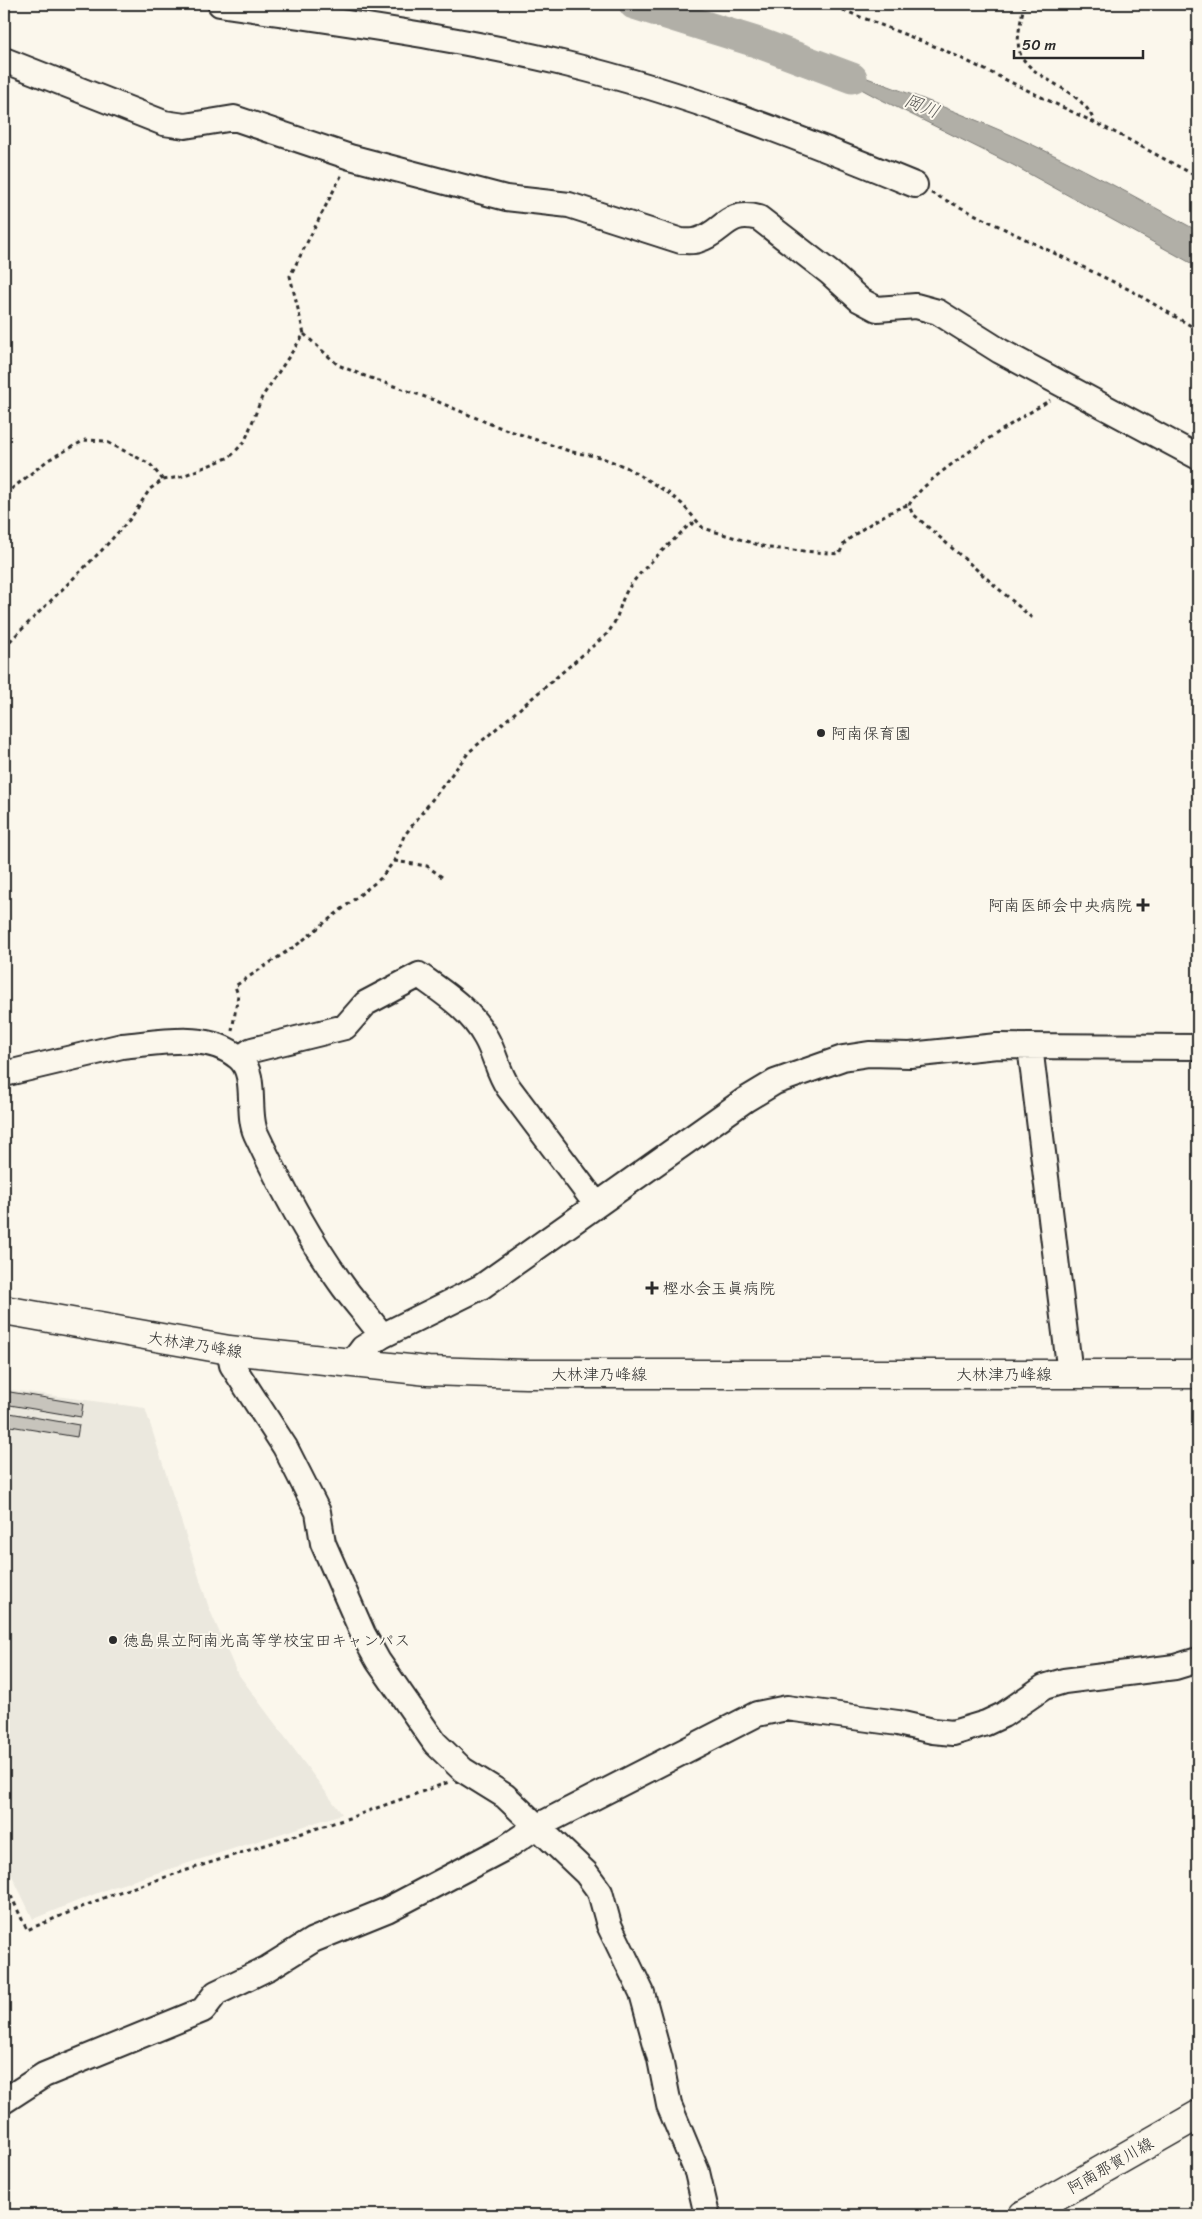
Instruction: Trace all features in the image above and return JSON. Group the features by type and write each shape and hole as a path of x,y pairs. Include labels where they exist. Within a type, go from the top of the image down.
{"main road":[{"name":"大林津乃峰線","path":"4,1310 229,1350 428,1371 526,1374 1198,1374"},
{"name":"阿南那賀川線","path":"1023,2215 1198,2115"}],"street":[{"path":"220,4 473,44 566,64 653,88 779,129 915,185"},
{"path":"4,60 164,122 185,126 234,118 350,157 506,198 568,204 681,241 696,241 706,237 733,217 748,215 759,218 830,273 860,300 877,309 916,306 938,312 1000,351 1198,457"},
{"path":"233,1053 345,1027 366,1003 419,975 462,1006 473,1020 486,1038 500,1076 596,1204"},
{"path":"4,1074 122,1046 201,1041 233,1053 245,1067 251,1093 254,1130 281,1186 341,1283 382,1336"},
{"path":"351,1364 363,1348 382,1336 481,1287 745,1100 783,1079 843,1058 869,1054 910,1055 997,1046 1198,1047"},
{"path":"1030,1046 1070,1374"},
{"path":"229,1350 232,1365 285,1447 318,1512 324,1542 363,1634 378,1661 435,1743 463,1770 505,1796 586,1873 600,1892 609,1925 642,1993 660,2059 669,2105 696,2172 707,2215"},
{"path":"4,2101 44,2075 203,2010 216,1993 268,1968 313,1940 395,1905 505,1848 536,1827 758,1714 787,1708 898,1723 933,1732 953,1733 986,1723 1003,1715 1044,1688 1064,1681 1176,1667 1198,1660"}],"path":[{"path":"828,4 944,50 1094,123 1198,177"},
{"path":"1024,4 1018,44 1020,54 1027,64 1080,101 1092,114 1094,123"},
{"path":"350,157 290,276 304,334 338,365 434,400 492,425 572,452 600,457 626,467 667,492 682,504 703,528 768,548 839,554 845,542 880,517 901,505 908,505"},
{"path":"915,185 1130,290 1198,330"},
{"path":"4,647 102,550 131,518 150,489 163,480 180,477 230,457 245,441 262,397 304,334"},
{"path":"908,505 914,496 941,473 1058,396 1064,386"},
{"path":"4,490 9,492 48,460 86,440 105,441 150,464 163,480"},
{"path":"908,505 912,514 1032,618"},
{"path":"233,1053 238,995 235,986 347,907 381,878 394,861 404,836 469,752 607,634 616,622 623,598 630,586 687,527 697,522"},
{"path":"394,861 427,866 442,877"},
{"path":"4,1881 27,1930 113,1894 349,1818 453,1780 463,1770"}],"shaded area":[{"name":"徳島県立阿南光高等学校宝田キャンパス","path":"4,1389 145,1408 209,1608 236,1671 342,1814 110,1888 33,1919 4,1859"}],"water":[{"path":"789,50 900,90 1009,134 1128,193 1198,231 1198,267 1013,165 876,97"}],"building":[{"path":"4,1391 83,1404 81,1417 4,1404"},
{"path":"4,1412 79,1425 77,1437 4,1425"}],"waterway":[{"name":"岡川","path":"634,4 756,42 852,78"}],"place":[{"name":"阿南保育園","path":"821,733"},
{"name":"阿南医師会中央病院","path":"1143,905"},
{"name":"樫水会玉眞病院","path":"652,1288"},
{"name":"徳島県立阿南光高等学校宝田キャンパス","path":"113,1640"}]}
